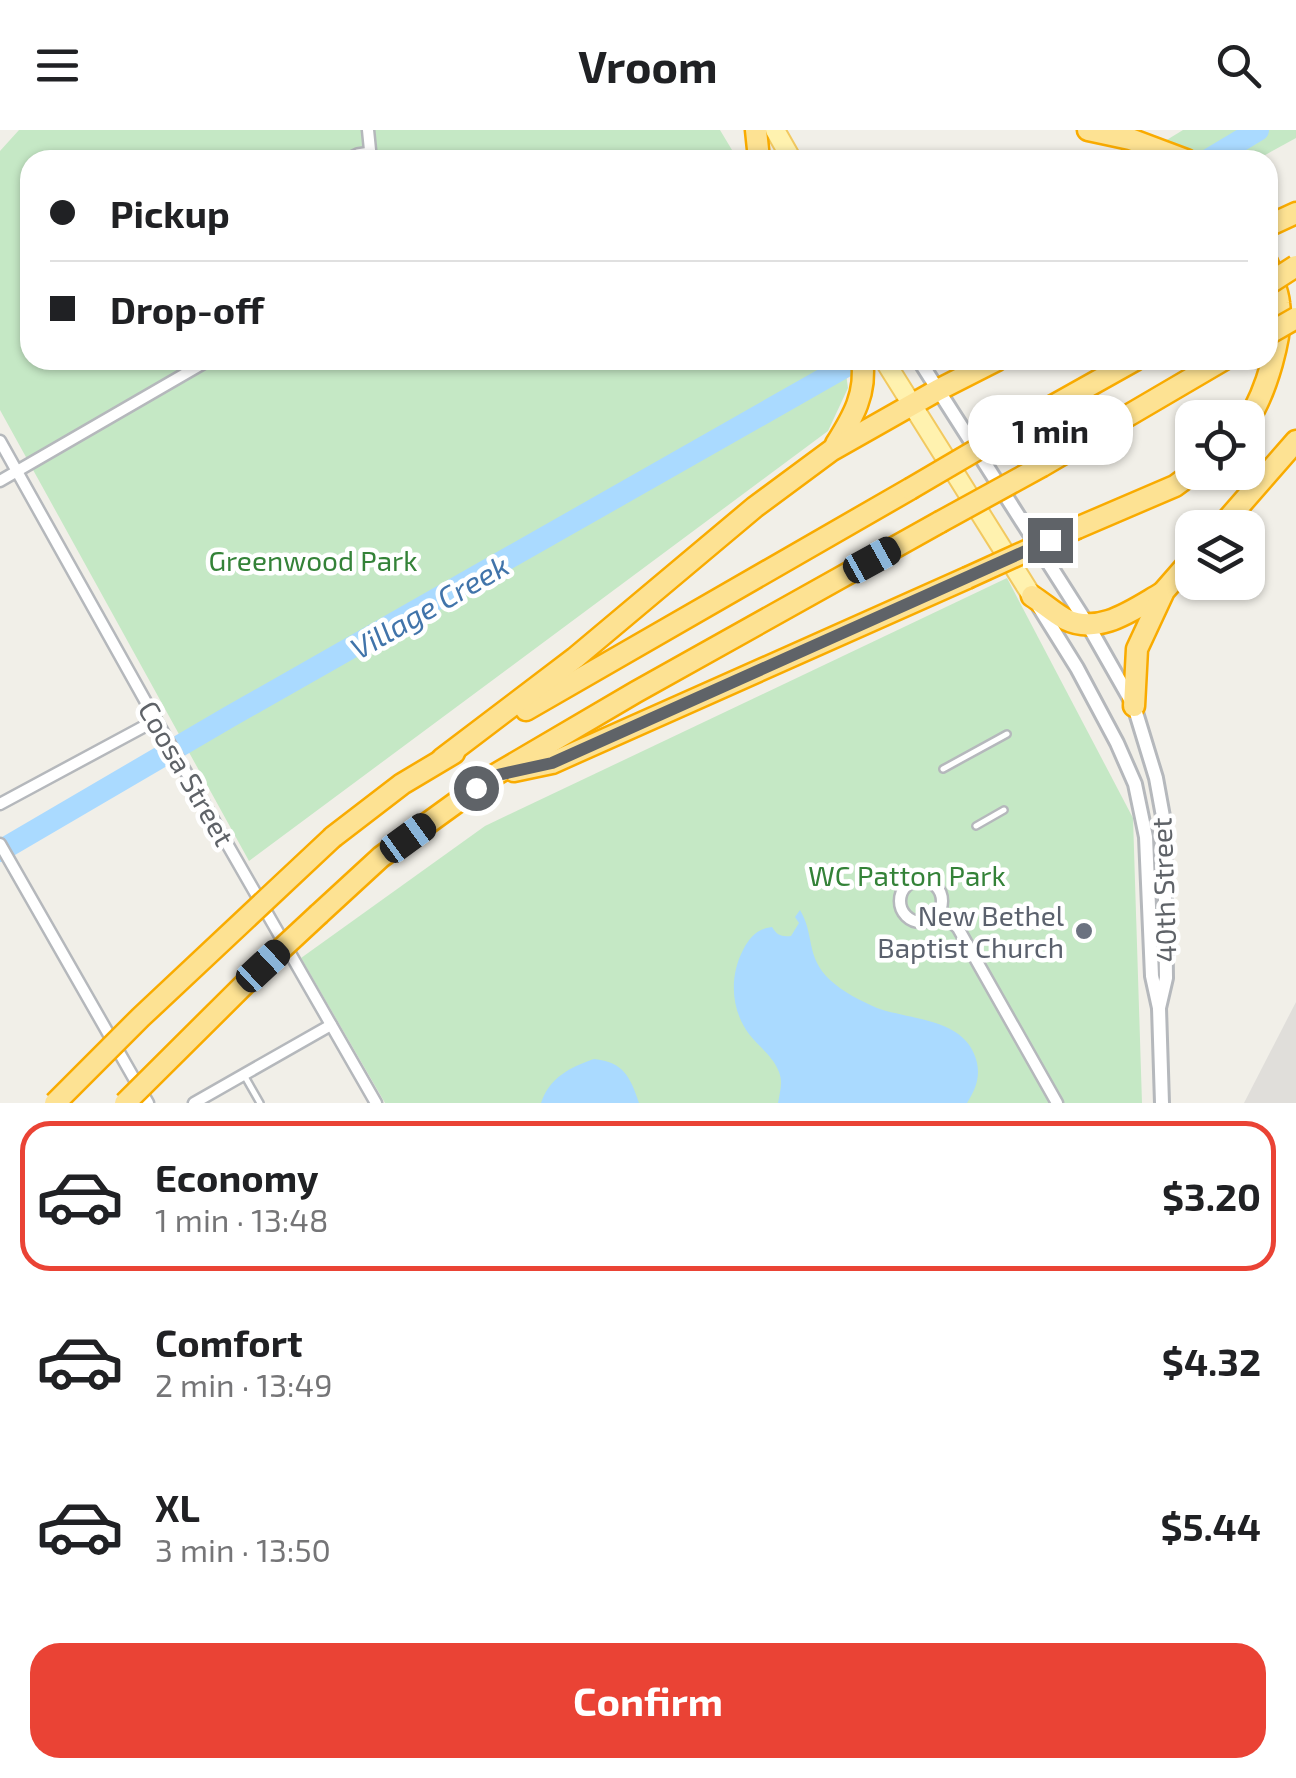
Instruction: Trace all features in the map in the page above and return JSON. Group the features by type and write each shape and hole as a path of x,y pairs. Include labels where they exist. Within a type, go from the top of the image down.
{"highway":[{"path":"1088,130 1130,138 1163,150"},
{"path":"1278,299 1278,325"},
{"path":"832,450 855,414 864,383 863,370"},
{"path":"442,760 575,658 755,507 832,450 977,370"},
{"path":"55,1103 141,1016 333,837 402,784 615,656 1118,370"},
{"path":"125,1103 263,966 381,858 493,776 1205,370"},
{"path":"1259,400 1269,370"},
{"path":"1236,510 1296,441"},
{"path":"493,776 552,763 1175,486"},
{"path":"1134,706 1137,649 1164,592 1175,579"},
{"path":"1032,596 1067,620 1100,624 1164,592"}],"main road":[{"path":"890,370 1032,596"}],"street":[{"path":"0,481 192,370"},
{"name":"40th Street","path":"925,370 1088,624 1134,706 1156,778 1164,822 1166,978 1160,1008"},
{"name":"Coosa Street","path":"0,441 376,1103"},
{"name":"40th Street","path":"1032,596 1077,668 1135,784 1146,837 1152,976 1160,1008"},
{"path":"0,804 159,724"},
{"path":"0,844 148,1103"},
{"path":"928,880 941,893 940,911 926,921 910,919 899,904 901,891 910,882 928,880"},
{"path":"940,911 958,928 1057,1103"},
{"path":"1160,1008 1162,1103"},
{"path":"194,1103 332,1026"}],"lane":[{"path":"943,769 1006,734"},
{"path":"976,826 1004,810"},
{"path":"244,1075 260,1103"}],"shaded area":[{"path":"1296,1002 1296,1103 1244,1103"}],"green space":[{"name":"Greenwood Park","path":"19,130 720,130 732,150 20,150 20,370 845,370 848,388 828,431 249,861 0,410 0,151"},
{"path":"1183,130 1296,130 1296,138 1274,150 1150,150"},
{"name":"WC Patton Park","path":"1007,578 1133,818 1142,1103 385,1103 301,958 485,826"}],"water":[{"path":"800,910 813,954 835,984 877,1008 948,1028 970,1046 978,1077 967,1103 778,1103 779,1072 743,1025 734,982 738,960 751,938 772,927 780,935 791,936 799,923 795,917"},
{"path":"594,1059 619,1067 639,1103 541,1103 561,1075"}],"waterway":[{"name":"Village Creek","path":"1225,150 1258,130"},
{"name":"Village Creek","path":"0,851 839,370"}],"place":[{"name":"New Bethel Baptist Church","path":"1084,931"}],"route":[{"path":"476,788 493,776 552,763 1050,540"}]}
